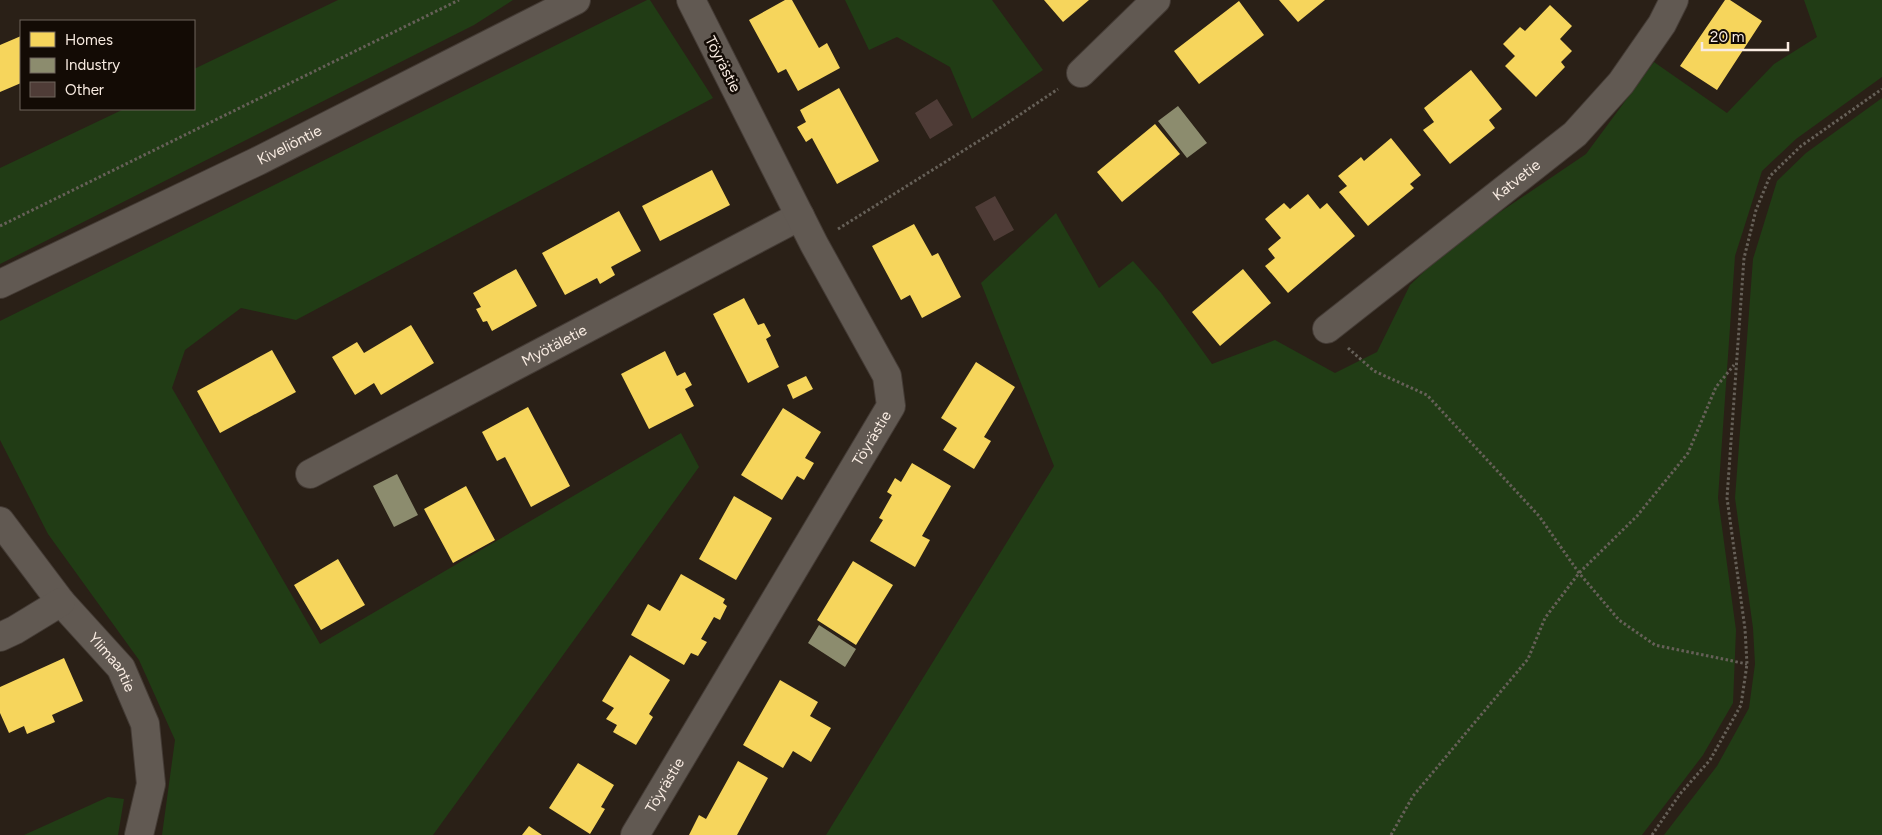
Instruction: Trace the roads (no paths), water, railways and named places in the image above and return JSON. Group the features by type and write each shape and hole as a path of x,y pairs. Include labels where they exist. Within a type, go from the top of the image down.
{"street":[{"name":"Kiveliöntie","path":"0,284 258,162 576,0"},
{"name":"Töyrästie","path":"635,835 891,406 887,376 814,244 691,0"},
{"path":"1081,73 1156,0"},
{"name":"Katvetie","path":"1327,330 1575,134 1621,83 1662,24 1674,0"},
{"name":"Myötäletie","path":"310,474 800,216"},
{"name":"Ylimaantie","path":"0,521 61,602 120,668 145,724 150,784 139,835"},
{"path":"0,637 61,602"}]}
